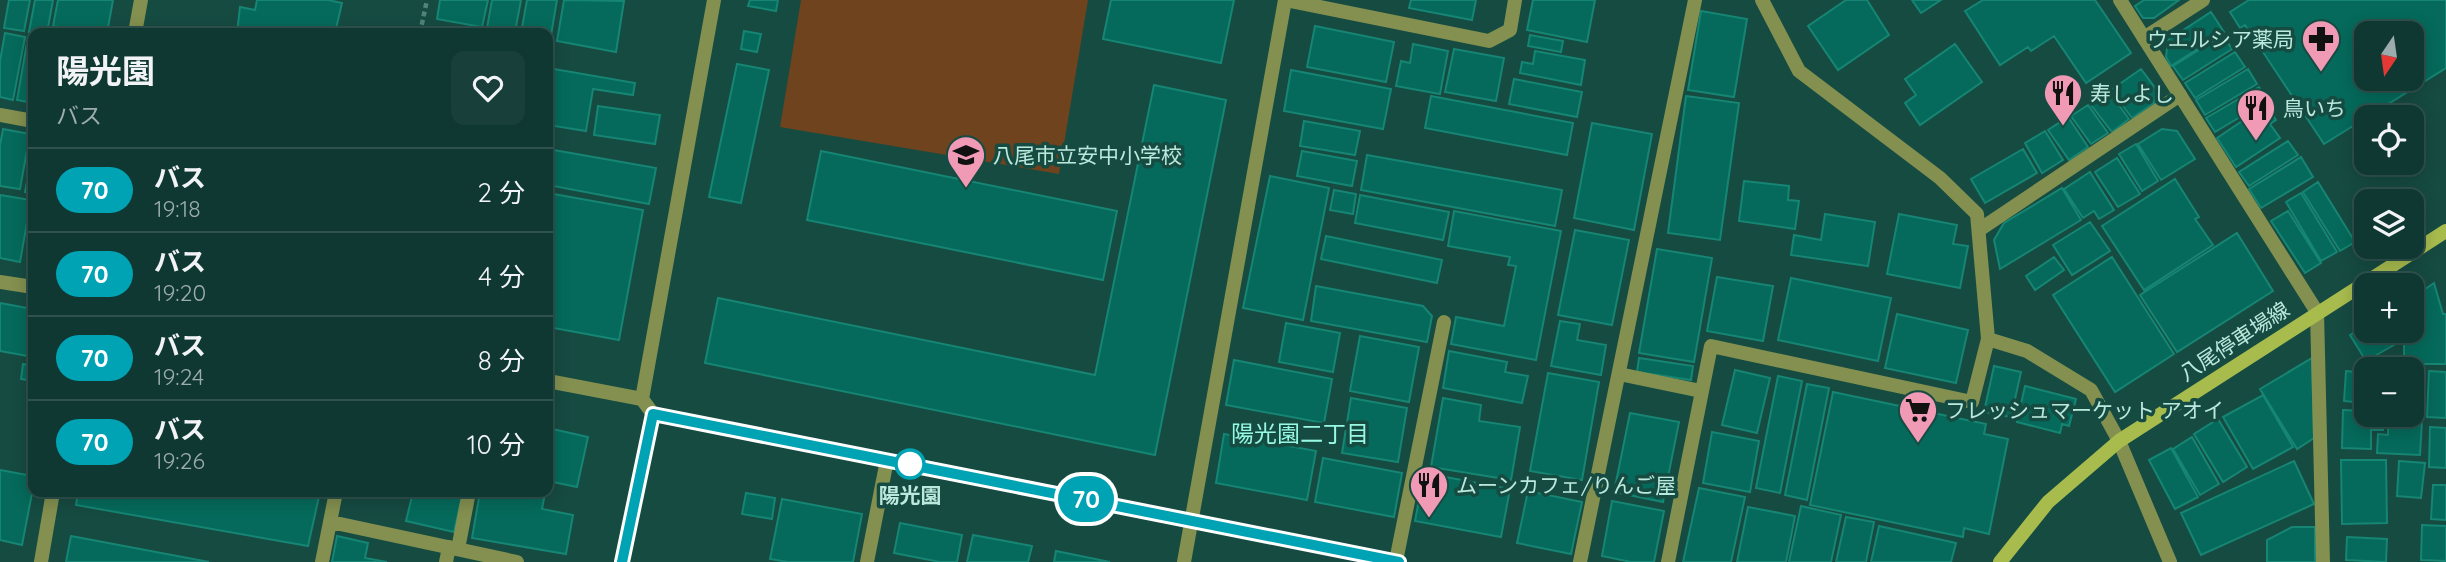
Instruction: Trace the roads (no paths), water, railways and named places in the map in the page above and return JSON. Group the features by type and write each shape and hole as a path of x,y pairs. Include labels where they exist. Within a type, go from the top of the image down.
{"street":[{"path":"136,28 141,0"},
{"path":"642,399 714,0"},
{"path":"1184,562 1285,0 1489,41 1510,30 1515,0"},
{"path":"1580,562 1695,0"},
{"path":"1668,562 1711,346 1972,402 1988,339 1978,214 1940,178 1799,71 1762,0"},
{"path":"2120,0 2317,312 2323,562"},
{"path":"2144,37 2203,0"},
{"path":"1979,230 2180,95"},
{"path":"0,115 28,120"},
{"name":"八尾停車場線","path":"2000,562 2048,502 2119,441 2446,231"},
{"path":"0,282 28,286"},
{"path":"553,382 642,399 653,414 1397,562 1444,322"},
{"path":"1988,339 2027,351 2091,390 2119,441 2170,562"},
{"path":"1619,374 1701,391"},
{"path":"622,562 653,414"},
{"path":"867,562 887,460"},
{"path":"41,562 52,497"},
{"path":"322,562 335,497"},
{"path":"451,553 468,497"},
{"path":"331,522 451,553 517,562"}],"place":[{"name":"ウエルシア薬局","path":"2321,73"},
{"name":"寿しよし","path":"2063,127"},
{"name":"鳥いち","path":"2256,142"},
{"name":"八尾市立安中小学校","path":"966,189"},
{"name":"フレッシュマーケット アオイ","path":"1918,444"},
{"name":"陽光園","path":"910,464"},
{"name":"ムーンカフェ/りんご屋","path":"1429,519"}],"district":[{"name":"陽光園二丁目","path":"1300,433"}]}
